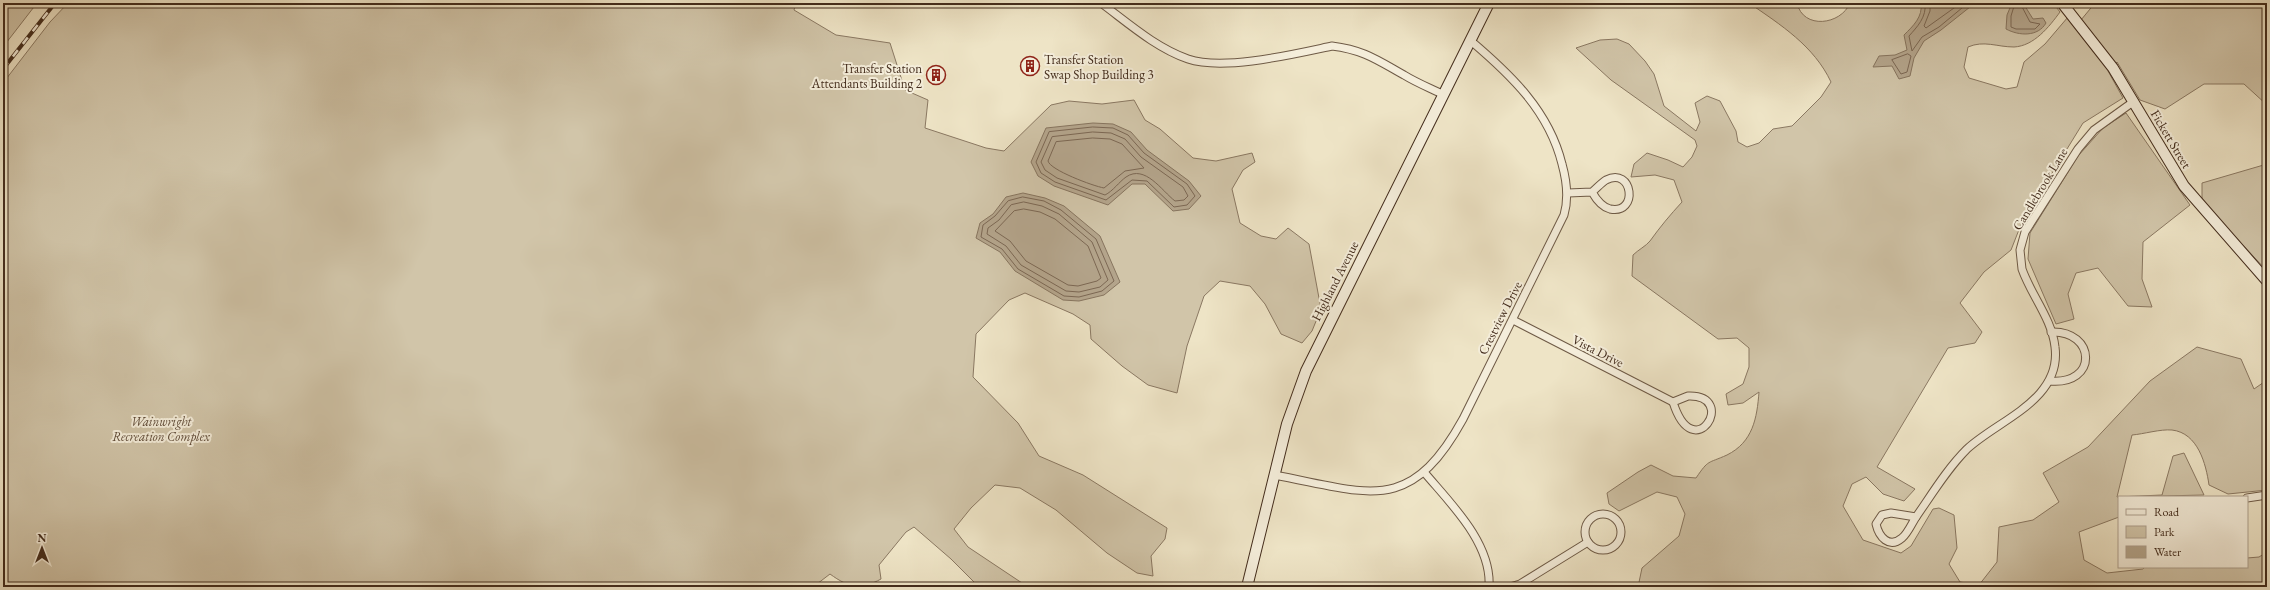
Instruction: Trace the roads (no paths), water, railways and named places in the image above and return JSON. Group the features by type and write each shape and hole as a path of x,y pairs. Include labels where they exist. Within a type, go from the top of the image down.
{"street":[{"path":"1101,3 1165,48 1187,59 1211,64 1235,63 1332,46 1347,48 1370,54 1405,76 1444,94"},
{"name":"Highland Avenue","path":"1247,587 1287,424 1306,371 1489,3"},
{"name":"Fickett Street","path":"2062,3 2111,64 2184,186 2267,281"},
{"name":"Crestview Drive","path":"1274,475 1366,492 1394,489 1424,472 1437,460 1450,443 1513,320 1564,215 1568,193 1559,150 1548,124 1533,102 1511,77 1470,41"},
{"name":"Candlebrook Lane","path":"1916,517 1891,513 1882,515 1876,524 1879,535 1886,541 1895,542 1902,538 1957,460 1981,438 2034,400 2049,381 2056,356 2051,332 2022,269 2020,259 2022,240 2029,224 2088,136 2107,119 2133,102"},
{"path":"1568,193 1592,192 1606,180 1614,178 1623,179 1630,187 1630,198 1624,207 1616,210 1601,204 1592,192"},
{"name":"Vista Drive","path":"1513,320 1673,402"},
{"path":"2049,381 2070,380 2076,377 2086,362 2085,352 2081,343 2061,331 2051,332"},
{"path":"1688,396 1702,398 1709,404 1712,414 1709,424 1702,429 1694,430 1687,427 1681,422 1673,402 1688,396"},
{"path":"1424,472 1472,532 1484,555 1489,587"},
{"path":"2248,498 2267,495"},
{"path":"1602,514 1608,515 1618,522 1621,533 1620,538 1613,547 1602,550 1592,546 1588,542 1585,530 1591,519 1602,514"},
{"path":"1510,587 1520,584 1588,542"}],"water":[{"path":"1921,3 1975,3 1941,30 1924,41 1914,58 1910,76 1899,79 1892,66 1873,67 1879,56 1895,55 1907,50 1904,35 1914,25 1919,17"},
{"path":"2012,3 2023,3 2033,19 2043,18 2046,23 2043,28 2028,34 2017,33 2006,29 2007,15"},
{"path":"1093,123 1113,124 1131,132 1147,150 1189,181 1201,196 1189,209 1173,211 1145,184 1132,184 1108,205 1054,186 1038,176 1031,162 1046,128"},
{"path":"1023,193 1045,198 1064,206 1100,236 1120,282 1104,295 1079,301 1063,300 1015,271 1000,252 976,238 980,223 993,214 1006,197"}],"railway":[{"path":"3,69 55,3"}],"place":[{"name":"Transfer Station Swap Shop Building 3","path":"1030,66"},
{"name":"Transfer Station Attendants Building 2","path":"936,75"}],"park label":[{"name":"Wainwright Recreation Complex","path":"161,428"}]}
